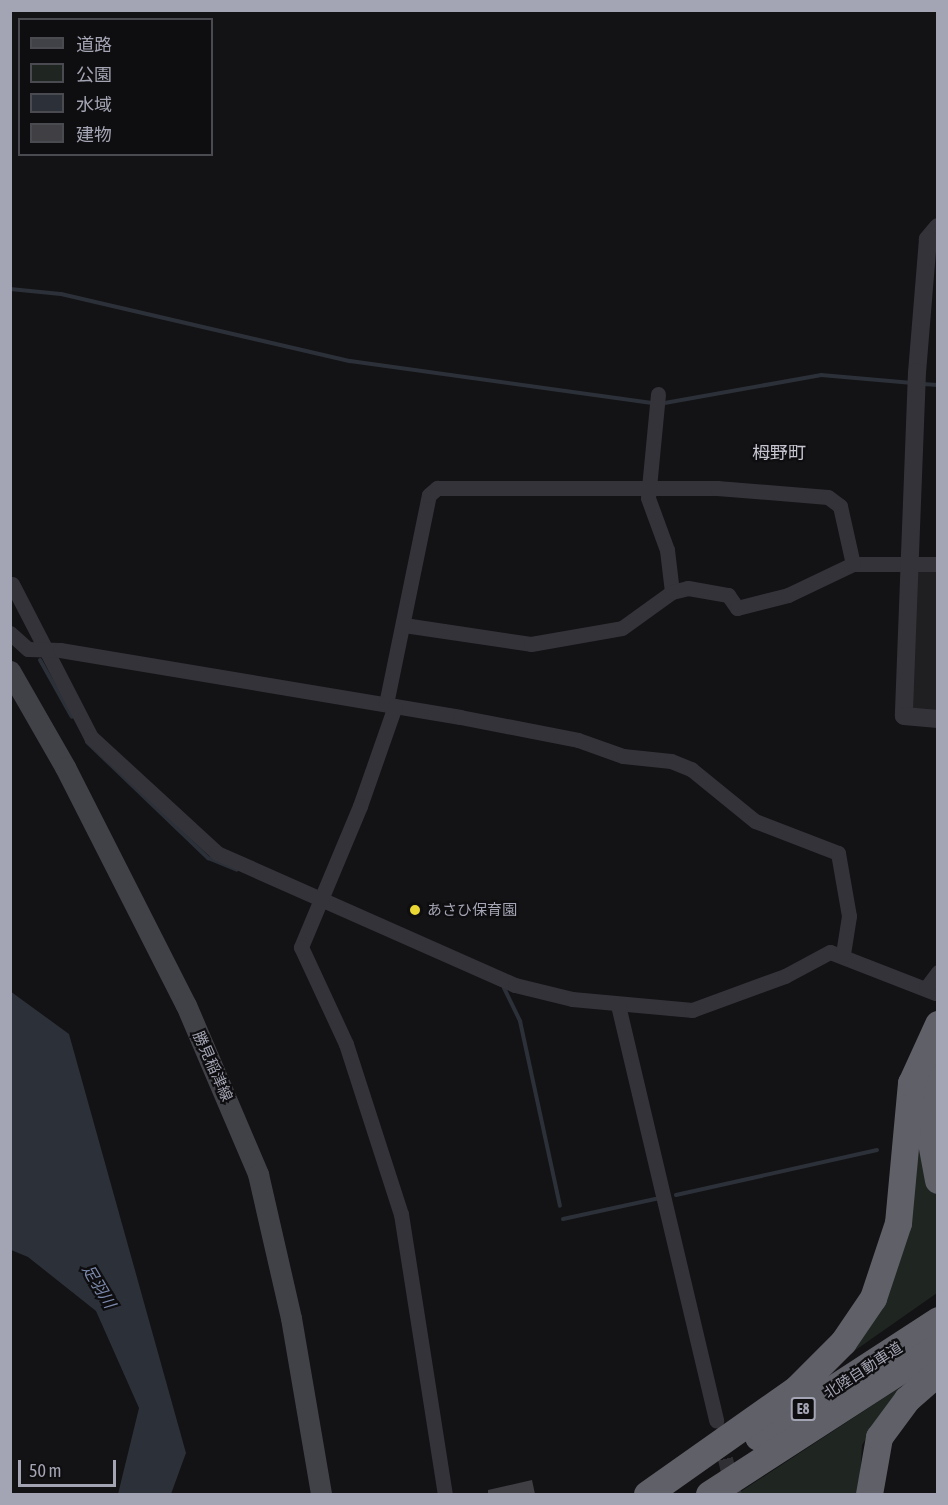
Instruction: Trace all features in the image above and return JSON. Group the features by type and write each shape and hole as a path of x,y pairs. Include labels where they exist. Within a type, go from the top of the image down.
{"highway":[{"path":"647,1494 797,1388 843,1342 873,1298 898,1223 911,1083 938,1024"},
{"path":"938,1060 928,1126 938,1180"},
{"name":"北陸自動車道","path":"665,1494 938,1320"},
{"name":"北陸自動車道","path":"709,1494 938,1346"},
{"path":"869,1494 879,1437 907,1399 938,1372"}],"main road":[{"name":"勝見稲津線","path":"10,671 181,995 258,1174 291,1318 321,1494"}],"street":[{"path":"938,226 928,239 917,383 904,716 938,719"},
{"path":"657,401 649,489 667,550 672,592"},
{"path":"445,1494 402,1214 346,1044 301,947 322,904 391,705 429,495 437,488 717,488 828,497 840,506 854,564"},
{"path":"404,625 531,644 622,628 672,592 713,590 728,595 737,608 788,595 854,564 938,564"},
{"path":"12,584 91,737 110,758 217,853 322,904 515,984 618,1005 692,1010 785,976 830,952 843,955 930,990 938,972"},
{"path":"10,633 28,649 47,649 391,705 578,740 691,769 755,821 838,853 849,916 843,955"},
{"path":"618,1005 716,1421"}],"shaded area":[{"path":"918,571 937,571 937,711 910,710"}],"green space":[{"path":"911,1138 925,1156 937,1195 937,1293 837,1363 857,1333"},
{"path":"899,1388 862,1445 859,1494 737,1494"}],"water":[{"name":"足羽川","path":"10,991 69,1034 186,1453 171,1494 118,1494 139,1408 96,1311 28,1257 11,1250"}],"building":[{"path":"532,1480 535,1494 488,1494 488,1490"}],"waterway":[{"path":"10,289 61,294 350,361 652,403"},
{"path":"659,404 821,375 913,383"},
{"path":"923,384 938,385"},
{"path":"40,660 72,717"},
{"path":"87,742 208,858 237,870"},
{"path":"504,988 520,1021 560,1206"},
{"path":"676,1195 877,1150"},
{"path":"563,1219 660,1198"}],"tunnel":[{"path":"720,1436 734,1494"}],"place":[{"name":"あさひ保育園","path":"415,910"}],"district":[{"name":"栂野町","path":"779,453"}]}
